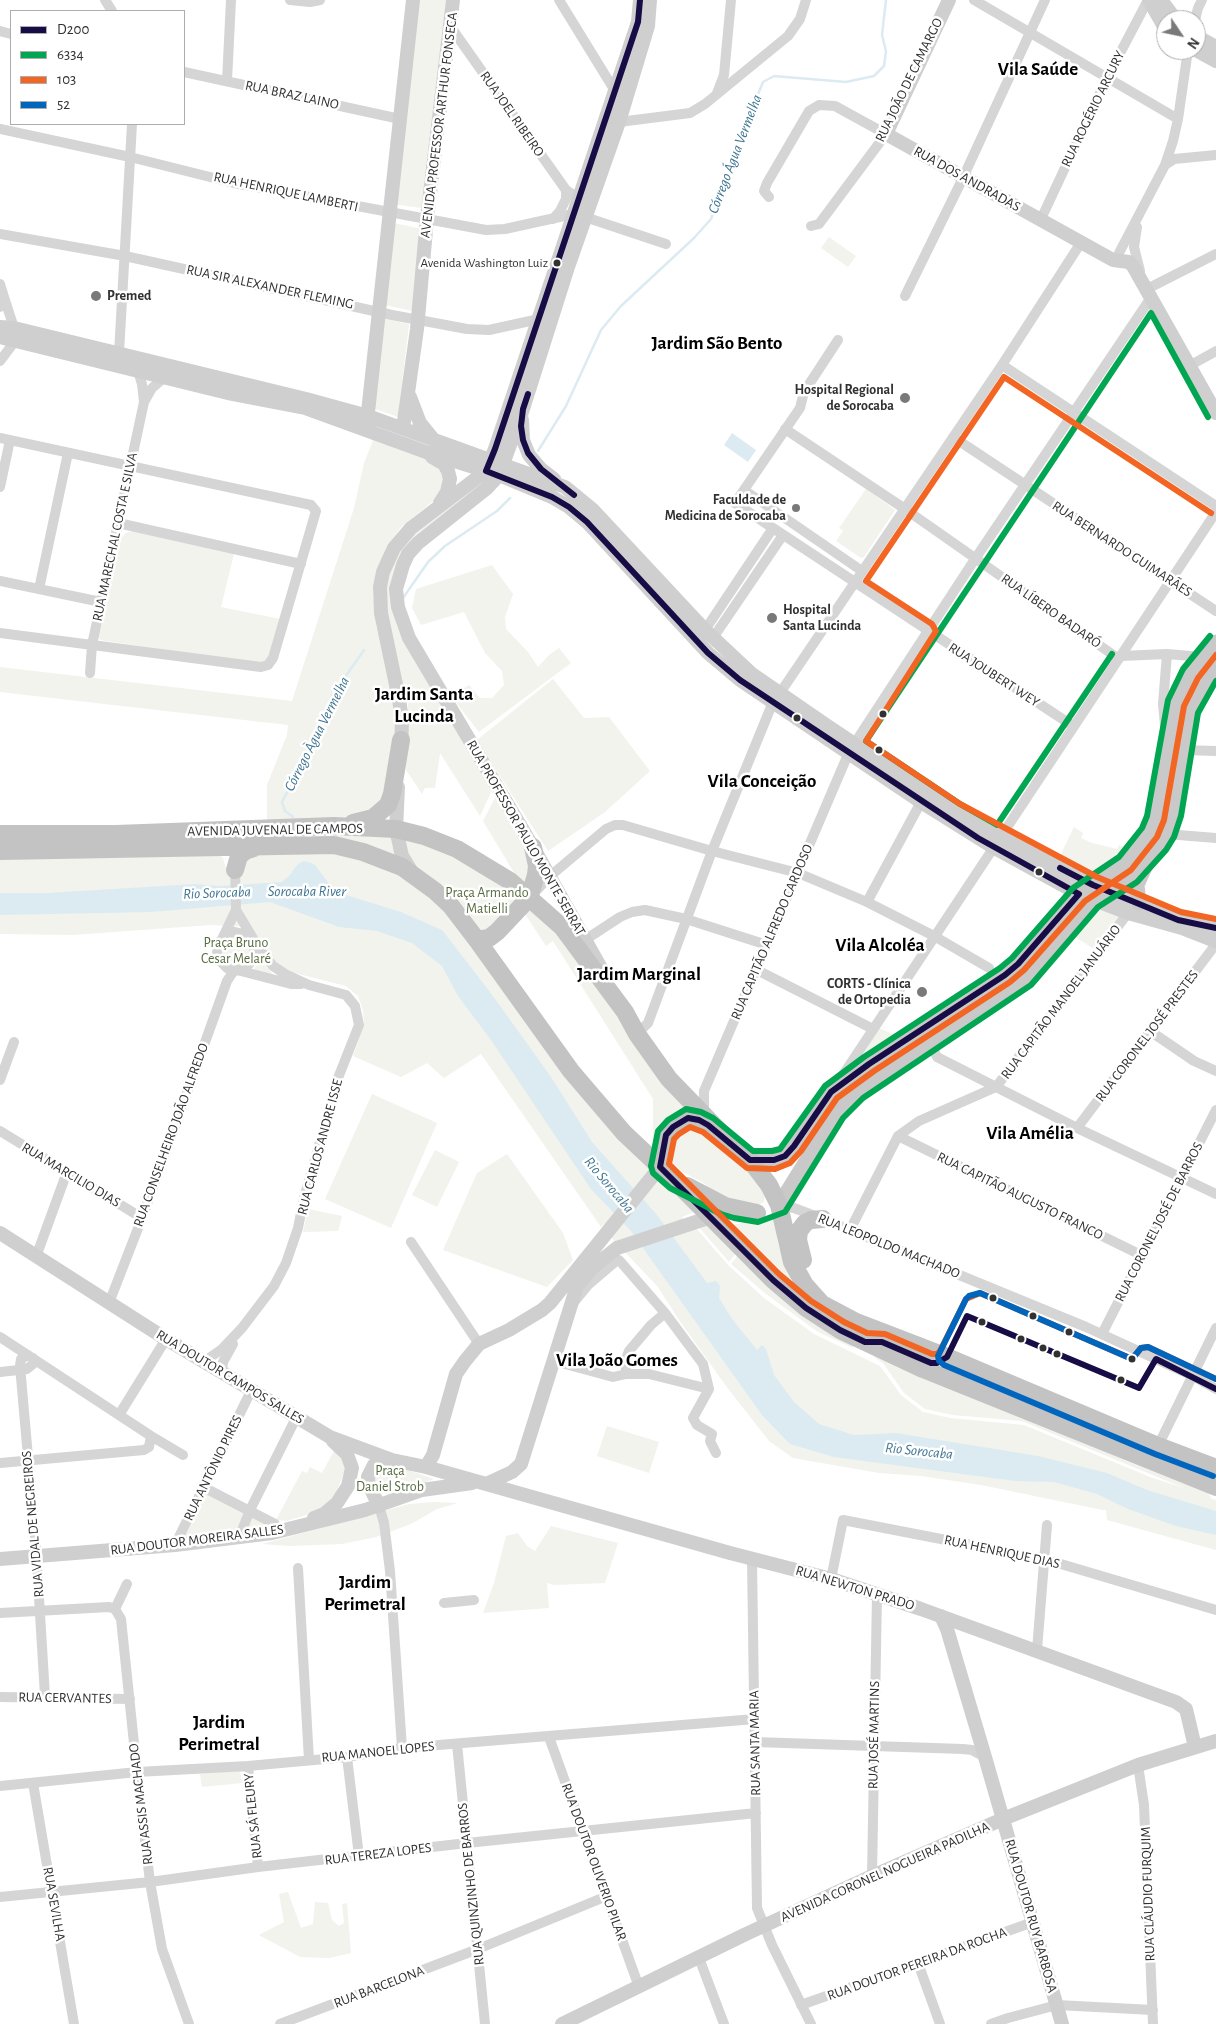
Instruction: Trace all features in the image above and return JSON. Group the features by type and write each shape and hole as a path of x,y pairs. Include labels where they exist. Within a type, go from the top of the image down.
{"highway":[{"path":"334,826 363,822 373,818 384,809 392,794 401,740"},
{"name":"AVENIDA JUVENAL DE CAMPOS","path":"0,834 124,833 334,826 396,829 424,836 456,849 510,881 562,927 625,1012 637,1034 669,1079 730,1142"},
{"path":"235,870 226,848 262,829"},
{"name":"AVENIDA JUVENAL DE CAMPOS","path":"0,851 334,845 386,860 435,891 451,906 478,940 570,1072 624,1133 675,1181"},
{"path":"235,870 239,856 255,847"},
{"path":"478,940 489,938 497,932 530,898 537,866 533,847"},
{"path":"660,1167 666,1135 673,1127 688,1118 699,1120 730,1142 750,1160 768,1185 779,1205 792,1262 805,1285 822,1304 856,1322 947,1357 1155,1454 1216,1487"},
{"path":"675,1181 725,1206 757,1213"},
{"path":"675,1181 773,1280 806,1308 840,1330 923,1369 1108,1444 1216,1468"},
{"path":"711,1217 757,1213 779,1205"},
{"path":"822,1304 802,1255 798,1240 799,1231 805,1223 811,1220 823,1219"}],"main road":[{"path":"373,431 368,416 413,0"},
{"name":"AVENIDA PROFESSOR ARTHUR FONSECA","path":"403,428 418,319 427,219 453,0"},
{"path":"415,877 402,856 396,829 401,740 399,699 380,613 380,587 383,572 394,548 411,528 495,468 523,409 579,215 578,198 638,22 640,0"},
{"path":"495,468 539,319 579,215 619,122 648,26 650,0"},
{"name":"RUA JOÃO DE CAMARGO","path":"886,134 949,0"},
{"path":"1148,0 1156,13"},
{"name":"RUA DOS ANDRADAS","path":"886,134 963,178 1118,258 1147,289 1216,413"},
{"path":"0,326 14,334 142,376 163,371 306,398 368,416 433,440 495,468 552,497 569,507 587,522 708,654 740,680 777,698 851,747 955,811 996,842"},
{"path":"0,337 14,334 119,353 163,371 232,394 304,408 373,431 426,452 495,468 565,488"},
{"path":"409,393 420,423 433,440"},
{"path":"523,409 522,432 529,455 540,469 594,510 709,634 777,698"},
{"path":"389,437 403,428"},
{"path":"426,452 444,464 450,479 450,486 444,498 432,513"},
{"name":"RUA PROFESSOR PAULO MONTE SERRAT","path":"495,468 488,488 418,543 408,554 398,577 397,598 401,620 409,638 533,847 625,1012"},
{"path":"750,1160 774,1160 788,1154 831,1092 889,1051 1005,975 1088,893 1125,863 1150,832 1161,789 1167,744 1176,703 1187,678 1216,642"},
{"path":"779,1205 836,1113 857,1091 1025,978 1088,893 1109,891 1132,875 1150,856 1166,834 1172,815 1193,702 1204,682 1216,667"},
{"path":"851,747 921,802 1088,893 1178,920 1216,937"},
{"path":"1134,908 1137,885 1150,856"},
{"path":"1109,891 1134,908"},
{"path":"542,1310 558,1294 660,1167"},
{"path":"422,1490 513,1492 507,1481 512,1472 521,1464 577,1286 592,1268 617,1248 711,1217"},
{"name":"RUA DOUTOR CAMPOS SALLES","path":"0,1233 166,1339 330,1437 392,1460 426,1467 482,1483"},
{"path":"426,1467 433,1455 456,1374 479,1344 548,1308 556,1310 566,1324"},
{"path":"290,1529 324,1514 337,1503 348,1486 352,1468 347,1454 330,1437"},
{"path":"379,1506 369,1484 368,1477 374,1465 379,1461 392,1460"},
{"path":"482,1483 512,1472"},
{"name":"RUA DOUTOR MOREIRA SALLES","path":"0,1559 175,1545 272,1533 379,1506 422,1490 482,1483"},
{"name":"RUA NEWTON PRADO","path":"482,1483 752,1559 831,1579 1037,1650 1183,1706 1186,1709 1196,1747"},
{"name":"RUA DOUTOR RUY BARBOSA","path":"941,1616 949,1636 986,1757 1062,2024"},
{"path":"949,1636 952,1628 961,1624"},
{"name":"AVENIDA CORONEL NOGUEIRA PADILHA","path":"562,2024 763,1926 872,1876 1138,1765 1216,1741"}],"street":[{"path":"227,81 231,0"},
{"path":"290,0 310,2 320,0"},
{"path":"559,0 615,91"},
{"path":"713,98 723,82 730,0"},
{"path":"619,122 690,113 713,98 788,36 800,19 806,0"},
{"path":"974,0 1178,119"},
{"path":"905,296 963,178 1045,0"},
{"name":"RUA ROGÉRIO ARCURY","path":"1041,219 1106,78 1148,0"},
{"name":"RUA JOEL RIBEIRO","path":"450,26 566,190 578,198"},
{"path":"1118,258 1165,165 1178,119 1187,60"},
{"path":"725,66 729,75 733,77 742,75"},
{"name":"RUA BRAZ LAINO","path":"185,72 400,119"},
{"name":"RUA DOS ANDRADAS","path":"769,197 764,191 767,183 809,111 819,105 835,106 886,134"},
{"path":"119,353 132,125"},
{"name":"RUA HENRIQUE LAMBERTI","path":"0,129 130,157 234,183 486,230 505,229 579,215"},
{"name":"RUA JOÃO DE CAMARGO","path":"811,226 819,224 886,134"},
{"path":"1173,141 1185,158"},
{"path":"1165,165 1174,159 1216,155"},
{"path":"552,220 560,211 566,199 566,190"},
{"path":"1142,211 1135,230 1134,247 1136,262 1147,289 1216,254"},
{"path":"579,215 666,244"},
{"name":"RUA SIR ALEXANDER FLEMING","path":"0,234 125,256 467,329 489,330 539,319"},
{"path":"637,1034 648,1023 712,851 777,698 1002,364 1082,241"},
{"path":"0,284 2,302 14,334 0,361"},
{"name":"RUA CAPITÃO ALFREDO CARDOSO","path":"701,1112 704,1091 851,747 1074,412 1147,289"},
{"path":"838,340 804,392 800,408 744,490 862,571"},
{"path":"1189,366 1216,351"},
{"path":"1002,364 1216,506"},
{"name":"RUA MARECHAL COSTA E SILVA","path":"144,402 163,371"},
{"name":"RUA MARECHAL COSTA E SILVA","path":"90,673 92,645 144,402 142,376"},
{"name":"RUA LÍBERO BADARÓ","path":"785,429 1120,657"},
{"name":"RUA BERNARDO GUIMARÃES","path":"953,437 1216,611"},
{"path":"0,487 5,439 130,465 313,507 316,514 272,658 268,665 261,667 0,633"},
{"path":"39,589 68,453"},
{"name":"RUA JOUBERT WEY","path":"744,490 735,503 1073,726"},
{"path":"709,634 769,526 775,511"},
{"path":"831,1092 1216,512"},
{"path":"118,523 301,564"},
{"path":"709,634 783,535"},
{"path":"0,581 101,602"},
{"path":"1120,657 1170,655 1202,657"},
{"path":"1170,655 1186,668 1187,678"},
{"path":"1167,744 1163,704 1170,655"},
{"path":"1184,750 1216,751"},
{"path":"867,902 921,802"},
{"path":"530,898 549,877 606,829 615,825 623,825 712,851 798,873 867,902 934,936 989,968"},
{"path":"1166,834 1216,838"},
{"path":"223,937 235,932 241,933 252,940 255,952 254,958 246,968 237,970 227,968 218,959 218,946 236,910 235,870"},
{"name":"RUA CAPITÃO MANOEL JANUÁRIO","path":"850,1230 898,1136 919,1121 996,1087 1134,908"},
{"name":"RUA CARLOS ANDRE ISSE","path":"236,910 252,940 276,968 309,985"},
{"path":"585,940 632,912 645,910 686,919 767,945"},
{"name":"RUA CORONEL JOSÉ PRESTES","path":"1077,1128 1150,1031 1216,937"},
{"name":"RUA CARLOS ANDRE ISSE","path":"205,1361 222,1349 242,1328 274,1286 286,1263 298,1228 304,1198 338,1078 359,1024 356,1006 346,995 309,985 291,984 237,970"},
{"name":"RUA CONSELHEIRO JOÃO ALFREDO","path":"109,1303 142,1218 227,981 237,970"},
{"path":"757,970 873,1029"},
{"path":"1150,1031 1194,1061 1216,1071"},
{"path":"934,1039 932,1046 937,1057 1077,1128 1216,1194"},
{"path":"0,1080 3,1062 14,1042"},
{"name":"RUA CORONEL JOSÉ DE BARROS","path":"1102,1334 1216,1110"},
{"name":"RUA MARCILIO DIAS","path":"0,1131 142,1218"},
{"name":"RUA CAPITÃO AUGUSTO FRANCO","path":"898,1136 1142,1256"},
{"path":"36,1257 67,1172"},
{"name":"RUA LEOPOLDO MACHADO","path":"779,1205 794,1208 823,1219 1102,1334 1193,1376 1216,1389"},
{"path":"412,1242 479,1344"},
{"path":"573,1303 588,1285 619,1260 665,1313 703,1364 709,1389 693,1418 697,1425 712,1434 710,1441 716,1453"},
{"path":"626,1374 626,1359 629,1351 646,1330 665,1313"},
{"name":"RUA CARLOS ANDRE ISSE","path":"222,1372 223,1362 242,1328"},
{"path":"1155,1454 1216,1328"},
{"path":"0,1337 119,1415 149,1443 166,1446"},
{"path":"119,1415 166,1339"},
{"path":"0,1372 31,1368 33,1364 31,1357"},
{"path":"554,1361 613,1377 626,1374 649,1374 709,1389"},
{"name":"RUA VIDAL DE NEGREIROS","path":"20,1370 36,1556 45,1696"},
{"name":"RUA ANTÔNIO PIRES","path":"175,1545 251,1391"},
{"path":"239,1538 250,1510 296,1418"},
{"path":"0,1463 28,1461 149,1443 166,1446 183,1456"},
{"path":"203,1487 275,1524 277,1530 272,1533"},
{"path":"379,1506 384,1523 389,1561 402,1748"},
{"name":"RUA HENRIQUE DIAS","path":"831,1579 843,1520 1044,1559 1216,1610"},
{"path":"1037,1650 1047,1525"},
{"name":"RUA SANTA MARIA","path":"752,1559 756,1719 757,1908 763,1926 810,2024"},
{"path":"298,1568 309,1760"},
{"path":"0,1614 108,1607 115,1609 127,1584"},
{"name":"RUA JOSÉ MARTINS","path":"872,1876 877,1594"},
{"path":"444,1603 474,1600"},
{"name":"RUA ASSIS MACHADO","path":"115,1609 121,1619 150,1882 162,1949 189,2024"},
{"name":"RUA CERVANTES","path":"0,1697 45,1696 130,1699"},
{"name":"RUA MANOEL LOPES","path":"0,1786 137,1772 248,1766 347,1757 402,1748 756,1719"},
{"path":"963,1750 974,1742 978,1733"},
{"name":"RUA DOUTOR OLIVERIO PILAR","path":"549,1737 639,1986"},
{"path":"755,1742 963,1750 978,1752 986,1757"},
{"name":"RUA QUINZINHO DE BARROS","path":"457,1744 485,2024"},
{"path":"347,1757 359,1856"},
{"name":"RUA CLÁUDIO FURQUIM","path":"1138,1765 1144,1805 1153,2024"},
{"name":"RUA SÁ FLEURY","path":"248,1766 258,1867"},
{"name":"RUA SEVILHA","path":"33,1783 74,2024"},
{"name":"RUA TEREZA LOPES","path":"0,1898 150,1882 258,1867 467,1843 756,1813"},
{"name":"RUA BARCELONA","path":"280,2024 478,1950 607,1896"},
{"name":"RUA DOUTOR PEREIRA DA ROCHA","path":"801,2005 1034,1922"},
{"path":"699,1958 724,2024"},
{"path":"918,1963 940,2024"},
{"path":"991,2024 1057,2005 1153,2010"}],"green space":[{"path":"417,0 446,0 422,208 392,204"},
{"path":"394,223 422,229 412,311 385,305"},
{"path":"829,237 856,256 848,267 821,248"},
{"path":"386,319 409,324 398,417 373,408 383,322"},
{"path":"373,440 418,455 436,466 442,473 444,480 442,494 401,527 387,547 377,571 373,593 376,625 395,693 396,728 385,796 373,811 360,817 267,822 267,785 287,735 288,725 0,692 0,667 292,701 354,508 364,463"},
{"path":"484,476 488,479 415,539 393,608 397,626 416,663 493,788 480,816 440,753 435,788 425,788 422,794 406,770 408,703 394,653 384,594 392,561 401,544"},
{"path":"866,489 895,510 864,557 861,558 836,541 843,531 839,528"},
{"path":"133,531 234,554 221,607 280,619 269,659 261,664 100,640 99,637 121,538 126,533"},
{"path":"492,565 513,594 505,617 506,629 528,652 538,667 549,655 559,648 571,663 479,732 451,696 469,685 480,698 492,698 504,685 502,671 485,653 464,612 421,625 412,608 416,589"},
{"path":"553,679 584,718 609,717 650,771 605,812 548,851 477,740"},
{"path":"497,794 532,857 526,885 516,876 483,821"},
{"path":"1074,827 1083,833 1081,838 1092,843 1117,849 1119,845 1128,848 1111,865 1093,877 1059,858"},
{"path":"387,833 392,839 399,859 253,838 257,836"},
{"name":"Praça Armando Matielli","path":"402,838 445,851 519,897 492,932 479,933 418,873 408,857"},
{"path":"337,851 384,863 440,904 694,1212 682,1217 691,1230 696,1228 728,1265 764,1298 814,1334 880,1366 901,1395 923,1412 950,1418 1024,1425 1150,1477 1184,1488 1022,1421 953,1415 925,1409 904,1393 883,1363 874,1357 875,1354 1129,1462 1208,1493 1212,1499 1216,1500 1216,1550 1107,1520 1106,1510 981,1485 921,1476 879,1473 793,1458 769,1441 726,1386 658,1287 603,1229 605,1223 601,1227 481,1054 444,1078 427,1063 401,1077 353,1056 364,1025 363,1010 358,996 346,986 291,972 284,968 271,958 251,927 210,925 73,935 0,934 0,855 219,854 223,858 226,869 245,869 245,860 251,854"},
{"path":"1094,905 1121,916 1097,951 1069,933"},
{"path":"529,910 553,923 691,1110 681,1111 665,1122 653,1144 653,1099 553,941 546,946 525,914"},
{"name":"Praça Bruno Cesar Melaré","path":"236,936 242,937 250,945 250,957 242,965 236,966 230,965 222,957 221,951 222,945 230,937"},
{"path":"259,959 272,973 271,974 254,970"},
{"path":"879,1028 898,1036 857,1065"},
{"path":"372,1094 437,1123 391,1228 325,1199"},
{"path":"688,1126 708,1132 731,1152 760,1183 765,1194 764,1202 753,1208 728,1203 702,1182 682,1172 670,1158 672,1137"},
{"path":"435,1150 459,1162 437,1207 412,1195"},
{"path":"507,1154 563,1233 573,1260 547,1287 443,1250 477,1173"},
{"path":"308,1209 342,1216 338,1231 303,1232"},
{"path":"775,1216 778,1244 789,1275 809,1299 835,1317 874,1335 869,1338 854,1334 803,1301 733,1225"},
{"path":"706,1223 737,1252 729,1262 697,1225"},
{"path":"739,1254 810,1321 853,1346 853,1348 818,1332 766,1294 731,1264"},
{"path":"607,1426 659,1442 649,1473 597,1456"},
{"path":"335,1449 342,1458 345,1470 336,1493 315,1512 287,1521 276,1520 302,1471 307,1473 310,1467 322,1473"},
{"name":"Praça Daniel Strob","path":"390,1464 434,1479 390,1495 383,1493 377,1490 375,1474 381,1466"},
{"path":"206,1493 273,1528 184,1539"},
{"path":"458,1503 437,1509 411,1524 376,1537 342,1544 289,1546 262,1544 409,1504"},
{"path":"551,1526 618,1543 605,1583 554,1585 547,1583 549,1608 483,1613 494,1583 506,1536 518,1533 527,1546 535,1551"},
{"path":"240,1770 242,1783 202,1787 200,1774"},
{"path":"288,1892 301,1928 313,1924 315,1902 328,1903 332,1920 339,1926 344,1923 342,1904 347,1903 351,1953 329,1958 300,1957 259,1935 284,1922 279,1894"}],"water":[{"path":"732,433 756,450 748,462 724,445"},
{"name":"Sorocaba River","path":"304,861 314,864 330,885 346,895 401,912 442,930 490,992 551,1077 592,1142 657,1215 707,1283 716,1281 720,1286 719,1298 732,1319 757,1350 762,1345 766,1349 774,1375 794,1402 819,1424 854,1435 896,1433 1038,1456 1107,1473 1147,1490 1216,1511 1216,1535 1176,1526 1128,1509 1097,1494 1054,1482 1015,1481 834,1457 790,1444 762,1415 631,1231 591,1189 491,1040 458,996 442,966 412,943 377,931 339,927 270,902 151,912 0,915 0,893 48,893 195,884 218,886 282,882 298,864"}],"waterway":[{"name":"Córrego Água Vermelha","path":"538,451 566,406 601,330 621,306 694,238 711,219 763,82 774,76 846,82 874,76 884,66 886,51 882,35 886,0"},
{"name":"Córrego Àgua Vermelha","path":"403,598 428,562 445,546 497,511 510,498"},
{"name":"Córrego Àgua Vermelha","path":"293,817 285,811 282,802 316,737 333,694 364,650"}],"transit line":[{"name":"D200","path":"640,0 638,22 486,471 552,497 569,507 587,522 708,653 740,680 978,838 1079,894 1018,964 1005,975 869,1064 831,1092 785,1156 774,1160 750,1160 708,1125 699,1120 688,1118 673,1127 666,1135 660,1167 773,1280 806,1308 840,1330 865,1342 882,1342 931,1363 937,1363 947,1357 967,1316 1139,1388 1156,1359 1216,1389"},
{"name":"6334","path":"1112,654 997,825 960,804 866,741 1151,313 1208,417"},
{"name":"103","path":"1211,513 1004,377 866,581 932,624 936,631 866,741 960,804 1097,877 1181,912 1216,919"},
{"name":"D200","path":"528,394 523,409 521,426 523,440 528,453 541,469 574,495"},
{"name":"6334","path":"1210,636 1183,669 1168,700 1147,816 1142,828 1119,857 1073,888 1012,958 1000,968 864,1057 825,1086 780,1149 753,1151 713,1118 701,1112 686,1109 668,1120 658,1131 651,1166 653,1173 670,1188 721,1214 734,1218 758,1222 785,1212 843,1118 863,1098 1031,985 1098,907 1137,882 1166,850 1174,837 1181,816 1198,713 1216,681"},
{"name":"103","path":"1216,655 1198,678 1184,706 1164,820 1157,837 1131,870 1085,901 1024,970 1010,982 874,1071 837,1098 801,1151 790,1163 775,1169 747,1168 703,1132 690,1127 674,1139 669,1164 779,1274 811,1301 844,1322 867,1333 885,1334 932,1354 937,1354 966,1299 980,1293 1132,1359 1141,1348 1148,1347 1216,1379"},
{"name":"D200","path":"1060,868 1093,885 1178,920 1216,928"},
{"name":"52","path":"1213,1476 1155,1454 944,1365 939,1361 938,1356 966,1299 969,1296 980,1293 1132,1359 1141,1348 1148,1347 1216,1379"}],"place":[{"name":"Avenida Washington Luiz","path":"557,263"},
{"name":"Premed","path":"96,296"},
{"name":"Hospital Regional de Sorocaba","path":"905,398"},
{"name":"Faculdade de Medicina de Sorocaba","path":"796,508"},
{"name":"Hospital Santa Lucinda","path":"772,618"},
{"name":"CORTS - Clínica de Ortopedia","path":"922,992"}],"district":[{"name":"Vila Saúde","path":"1038,69"},
{"name":"Jardim São Bento","path":"717,343"},
{"name":"Jardim Santa Lucinda","path":"424,705"},
{"name":"Vila Conceição","path":"762,781"},
{"name":"Vila Alcoléa","path":"880,945"},
{"name":"Jardim Marginal","path":"639,974"},
{"name":"Vila Amélia","path":"1030,1133"},
{"name":"Vila João Gomes","path":"617,1360"},
{"name":"Jardim Perimetral","path":"365,1593"},
{"name":"Jardim Perimetral","path":"219,1733"}],"water label":[{"name":"Rio Sorocaba","path":"217,893"},
{"name":"Rio Sorocaba","path":"609,1185"},
{"name":"Rio Sorocaba","path":"919,1451"}]}
